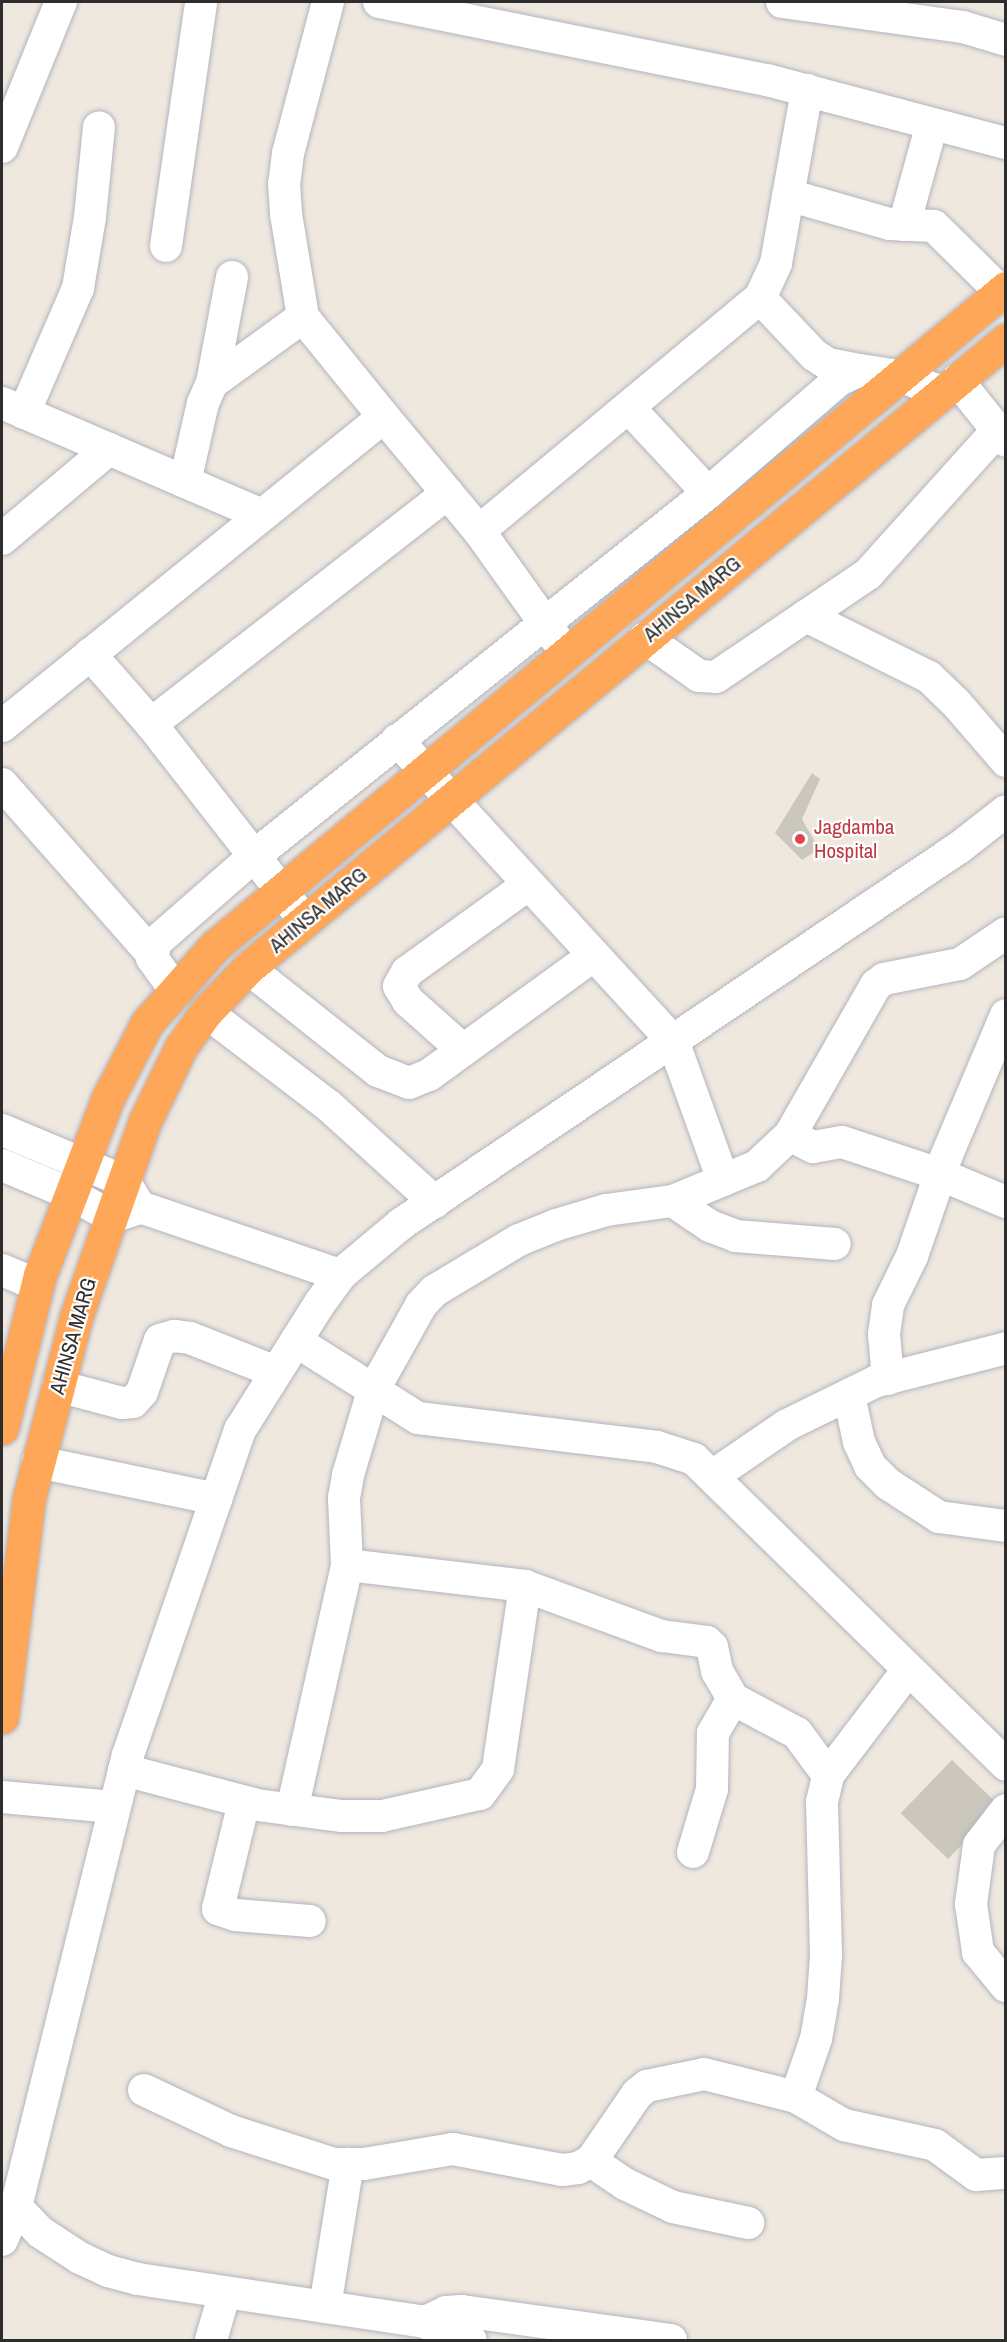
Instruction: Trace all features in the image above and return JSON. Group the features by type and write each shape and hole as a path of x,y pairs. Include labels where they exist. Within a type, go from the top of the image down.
{"highway":[{"name":"AHINSA MARG","path":"2,1428 37,1285 108,1098 147,1023 215,946 1003,290"},
{"name":"AHINSA MARG","path":"2,1717 29,1498 76,1317 125,1201 145,1121 181,1047 206,1012 248,968 1005,340"}],"street":[{"path":"2,147 61,2"},
{"path":"166,246 201,2"},
{"path":"328,2 284,184 303,317 479,531 567,654"},
{"path":"380,2 807,90 1005,143"},
{"path":"782,2 963,27 1005,40"},
{"path":"479,531 760,298 776,263 807,90"},
{"path":"904,225 932,124"},
{"path":"99,127 90,216 78,288 13,408 262,515"},
{"path":"788,195 904,225 925,223 942,231 1003,290"},
{"path":"185,482 203,403 212,383 232,278"},
{"path":"645,638 706,679 734,667 868,574 1001,437 949,386 828,364 814,355 760,298"},
{"path":"212,383 303,317"},
{"path":"151,953 156,942 253,857 544,621 708,493 839,380 860,370"},
{"path":"629,408 708,493"},
{"path":"2,726 384,417"},
{"path":"2,539 109,449"},
{"path":"151,724 448,494"},
{"path":"806,616 929,677 1005,761"},
{"path":"90,654 151,724 280,892 305,921"},
{"path":"397,740 673,1041 723,1180"},
{"path":"2,784 151,953 176,991"},
{"path":"2,2240 16,2207 11,2166 124,1770 240,1430 340,1275 435,1202 960,847 1005,811"},
{"path":"463,1050 408,1001 399,986 407,972 529,884"},
{"path":"292,1810 347,1565 344,1498 373,1391 409,1321 434,1291 519,1240 556,1225 606,1210 673,1201 757,1166 790,1135 876,985 884,980 960,964 1005,933"},
{"path":"248,968 311,1021 394,1080 409,1083 429,1075 594,955"},
{"path":"206,1012 329,1106 435,1202"},
{"path":"888,1379 886,1311 912,1256 939,1174 1005,1015"},
{"path":"2,1130 84,1161 125,1201"},
{"path":"790,1135 809,1146 842,1143 939,1174 1005,1202"},
{"path":"2,1165 71,1194 125,1201 340,1275"},
{"path":"673,1201 710,1226 736,1236 835,1244"},
{"path":"2,1270 37,1285"},
{"path":"58,1386 122,1403 133,1401 142,1392 160,1340 174,1336 190,1338 276,1372"},
{"path":"296,1341 418,1418 657,1447 687,1455 714,1475 1005,1765"},
{"path":"714,1475 787,1425 849,1395 888,1379 1005,1348"},
{"path":"849,1395 859,1442 870,1466 888,1484 939,1517 1005,1526"},
{"path":"38,1462 216,1499"},
{"path":"347,1565 525,1586 662,1636 707,1642 712,1647 717,1671 733,1699 796,1733 828,1775"},
{"path":"124,1770 244,1802 292,1810 381,1816 480,1794 498,1770 525,1586"},
{"path":"796,2097 816,2039 823,1999 826,1955 822,1812 828,1775 908,1670"},
{"path":"693,1852 712,1789 713,1734 733,1699"},
{"path":"2,1797 114,1807"},
{"path":"244,1802 219,1909 235,1916 310,1921"},
{"path":"1005,1810 979,1845 971,1904 978,1952 1005,1986"},
{"path":"144,2090 231,2131 334,2164 453,2149 545,2170 578,2168 591,2161 637,2094 657,2081 704,2074 796,2097 844,2125 935,2145 976,2175 1005,2173"},
{"path":"591,2161 626,2184 673,2207 748,2223"},
{"path":"325,2307 348,2164"},
{"path":"16,2207 40,2232 80,2258 108,2271 325,2307 471,2340"},
{"path":"211,2340 225,2292"},
{"path":"416,2328 446,2312 462,2311 671,2340"}],"building":[{"path":"812,773 820,779 802,819 819,849 802,860 775,833"},
{"path":"952,1760 999,1806 948,1859 901,1813"}],"place":[{"name":"Jagdamba Hospital","path":"800,839"}]}
